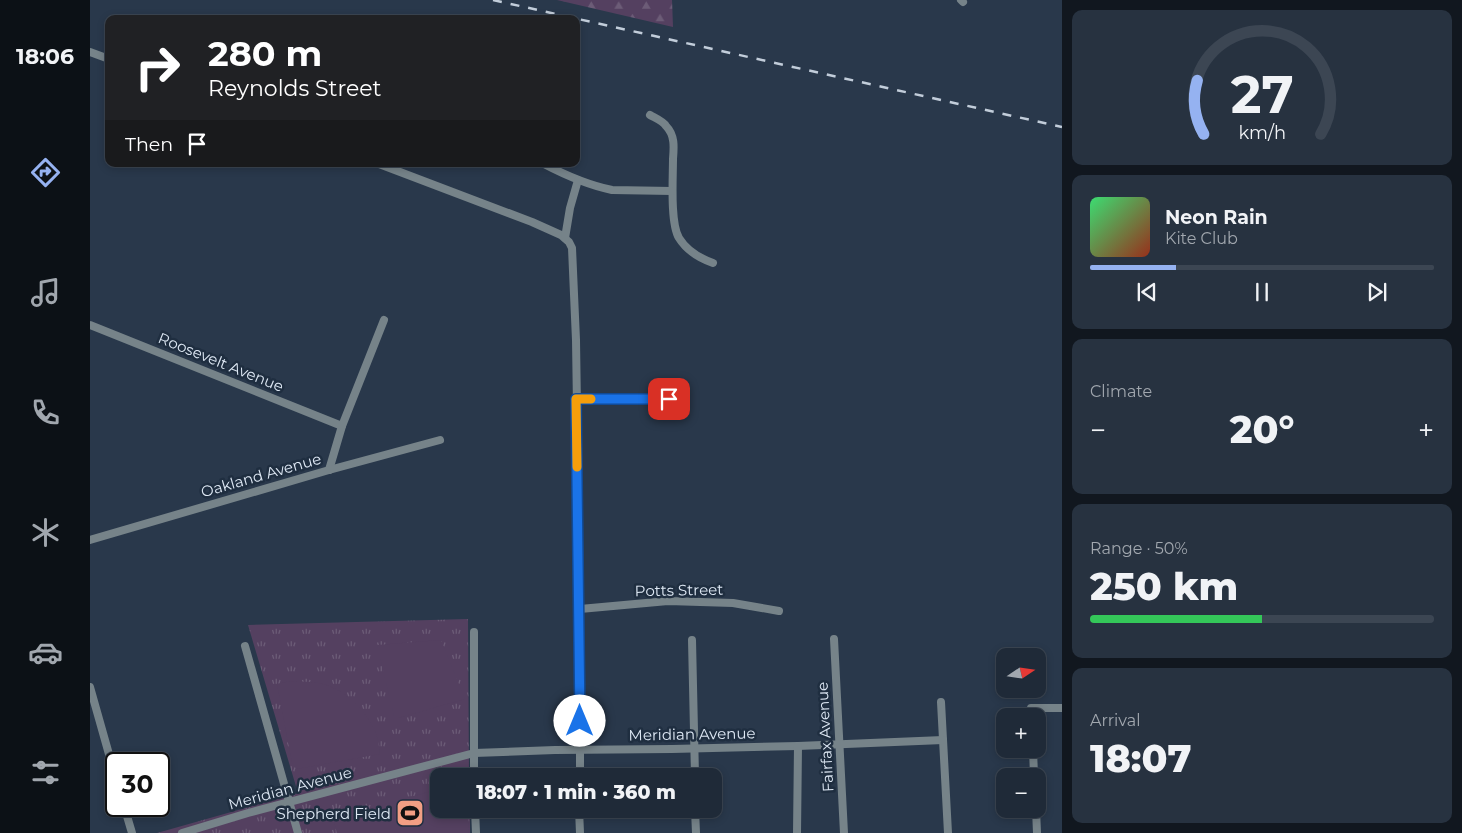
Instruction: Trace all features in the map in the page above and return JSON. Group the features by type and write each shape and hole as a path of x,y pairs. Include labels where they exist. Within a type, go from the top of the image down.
{"street":[{"path":"90,52 105,57"},
{"path":"650,115 666,125 674,142 672,191 676,230 680,239 691,252 713,263"},
{"path":"387,167 532,222 561,235 572,248 580,609 580,768"},
{"path":"550,167 578,180 612,190 672,191"},
{"path":"565,238 570,208 578,180"},
{"path":"329,470 342,426 384,320"},
{"name":"Roosevelt Avenue","path":"90,325 342,426"},
{"path":"576,399 669,399"},
{"name":"Oakland Avenue","path":"90,540 329,470 440,440"},
{"name":"Potts Street","path":"580,609 668,601 733,603 779,611"},
{"path":"474,632 474,768"},
{"path":"692,640 694,768"},
{"name":"Fairfax Avenue","path":"834,640 844,833"},
{"path":"245,646 298,833"},
{"path":"90,687 108,752"},
{"path":"941,702 948,833"},
{"path":"1046,710 1062,708"},
{"name":"Meridian Avenue","path":"182,833 289,802 474,753 798,746 943,740"},
{"path":"797,833 798,746"},
{"path":"127,817 132,833"},
{"path":"475,818 476,833"},
{"path":"580,818 580,833"},
{"path":"695,818 696,833"},
{"path":"1036,818 1037,833"}],"green space":[{"path":"557,0 672,0 673,27"},
{"path":"468,619 469,768 430,768 430,818 470,818 470,833 157,833 298,793 248,625"},
{"path":"441,640 465,699 398,718 394,716 377,645"},
{"path":"291,681 315,682 327,685 352,700 371,723 378,739 380,754 297,769 292,763 277,684"},
{"name":"Shepherd Field","path":"430,792 430,818 468,818 469,833 337,833 334,822 336,818"}],"railway":[{"path":"493,0 560,15"},
{"path":"580,19 1062,127"}],"slow traffic":[{"path":"577,467 576,399 591,399"}],"place":[{"name":"Shepherd Field","path":"410,813"}],"route":[{"path":"580,721 576,399 669,399"}]}
